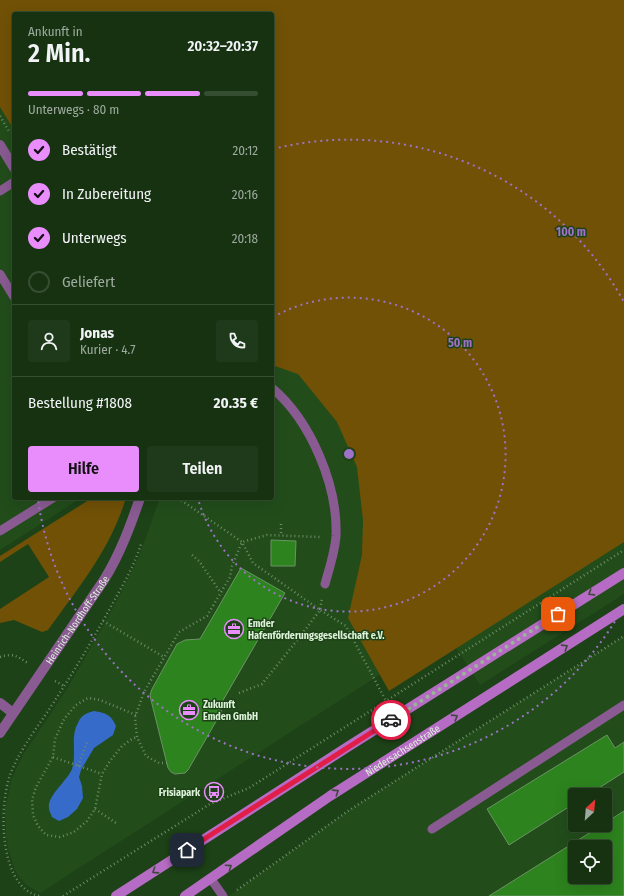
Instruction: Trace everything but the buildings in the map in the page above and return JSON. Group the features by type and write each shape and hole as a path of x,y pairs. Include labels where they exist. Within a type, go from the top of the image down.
{"main road":[{"path":"116,896 349,746 624,573"},
{"name":"Niedersachsenstraße","path":"185,896 330,796 624,609"}],"street":[{"path":"0,145 12,165"},
{"name":"Heinrich-Nordhoff-Straße","path":"2,727 96,593 124,543 139,500"},
{"path":"0,703 13,713"}],"lane":[{"path":"0,191 12,183"},
{"path":"0,274 12,294"},
{"path":"274,390 294,411 309,435 325,468 334,508 336,537 326,584"},
{"path":"0,531 49,500"},
{"path":"432,829 624,705"},
{"path":"211,879 223,896"}],"path":[{"path":"0,116 12,135"},
{"path":"181,500 242,542 253,563 320,610 346,626 386,701"},
{"path":"281,524 281,535"},
{"path":"242,542 267,535 336,537"},
{"path":"39,896 21,885 11,871 3,835 2,809 6,787 14,765 21,753 103,621 127,576 144,538"},
{"path":"166,763 159,764 146,756 137,737 136,715 144,692 179,632 207,616 230,577 232,566 242,542"},
{"path":"63,896 210,804 249,788 624,550"},
{"path":"192,555 199,561 221,593"},
{"path":"239,693 262,684 320,610"},
{"path":"103,621 164,657"},
{"path":"234,893 348,811 624,636"},
{"path":"136,715 100,700 88,698 76,705 64,719 55,739 53,756 36,787 32,800 33,815 38,826 46,834 60,837 74,832 87,822 95,809 102,774 122,746 137,737"},
{"path":"78,766 86,742"},
{"path":"53,756 102,774"},
{"path":"95,809 116,823"}],"shaded area":[{"path":"0,0 624,0 624,594 480,685 446,632 40,893 28,886 15,870 8,848 5,809 12,778 23,755 67,689 110,614 138,559 159,500 274,500 274,12 12,12 12,500 78,500 0,550"},
{"path":"0,0 624,0 624,542 389,691 348,618 362,555 363,520 357,467 337,422 298,374 274,366 274,12 12,12 12,127 0,107"},
{"path":"89,500 125,500 111,535 93,567 48,630 42,632 14,620 0,623 0,609 49,577 28,544 0,562 0,556"},
{"path":"624,636 624,896 229,896 348,811"}],"water":[{"path":"94,711 108,715 116,726 113,735 94,748 81,770 79,777 82,786 83,798 77,809 68,817 59,821 52,817 49,809 49,803 72,769 74,757 74,734 79,720 84,715"}],"way so far":[{"path":"391,720 558,614"}],"place":[{"name":"Emder Hafenförderungsgesellschaft e.V.","path":"234,629"},
{"name":"Zukunft Emden GmbH","path":"189,710"},
{"name":"Frisiapark","path":"214,792"}],"route":[{"path":"187,850 391,720"}]}
